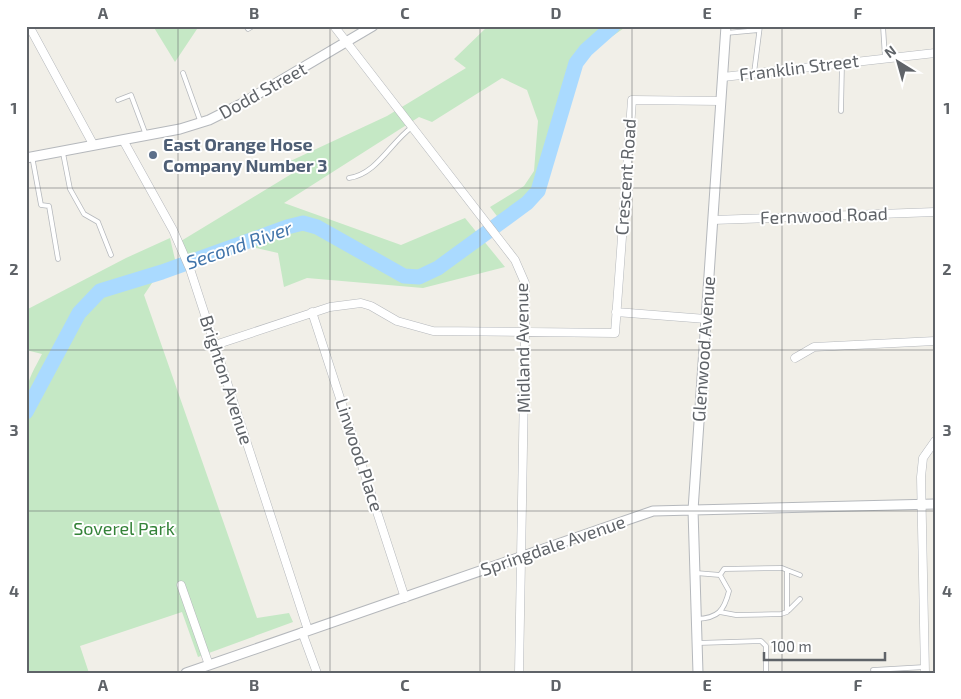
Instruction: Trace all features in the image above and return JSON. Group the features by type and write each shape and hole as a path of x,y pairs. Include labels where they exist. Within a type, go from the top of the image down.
{"street":[{"path":"29,26 93,144"},
{"name":"Midland Avenue","path":"334,26 487,224 523,275 525,331 519,673"},
{"name":"Dodd Street","path":"29,157 123,140 201,123 241,104 374,26"},
{"name":"Glenwood Avenue","path":"698,673 693,510 726,30"},
{"name":"Franklin Street","path":"723,77 935,53"},
{"name":"Crescent Road","path":"616,312 632,100 721,101"},
{"name":"Brighton Avenue","path":"123,140 173,230 190,269 317,673"},
{"name":"Fernwood Road","path":"713,220 935,212"},
{"path":"215,346 312,312 340,305 361,303 371,306 397,321 433,331 615,333 616,312 706,319"},
{"name":"Linwood Place","path":"312,312 405,598"},
{"path":"795,358 814,347 935,341"},
{"path":"925,670 921,477 923,458 935,441"},
{"name":"Springdale Avenue","path":"186,673 653,511 935,504"},
{"path":"181,585 209,665"}],"lane":[{"path":"246,26 248,29 253,26"},
{"path":"883,26 884,58"},
{"path":"726,30 759,28 754,73"},
{"path":"841,111 842,63"},
{"path":"183,73 201,123"},
{"path":"118,100 131,95 146,135"},
{"path":"349,178 358,177 379,162 400,136 412,127"},
{"path":"63,150 70,189 84,214 98,222 111,255"},
{"path":"29,157 40,205 49,206 58,259"},
{"path":"720,575 724,569 787,570 800,575"},
{"path":"787,570 787,612"},
{"path":"695,573 720,575"},
{"path":"697,619 710,618 720,612 726,602 729,591 720,575"},
{"path":"720,612 736,615 781,614 787,612 791,605 800,599"},
{"path":"697,643 761,641 766,646 766,673"},
{"path":"873,670 925,670"}],"green space":[{"path":"153,26 199,26 175,62"},
{"path":"488,26 627,26 584,56 542,188 500,220 490,207 524,186 534,171 538,121 527,90 502,78 432,122 419,117 284,203 401,245 465,218 505,267 423,288 307,278 284,287 278,253 247,246 191,266 181,241 293,173 284,164 387,116 466,68 454,59"},
{"name":"Soverel Park","path":"170,238 177,268 156,277 144,295 257,618 289,613 293,622 198,657 182,612 80,646 89,673 27,673 26,421 32,410 28,403 27,389 31,375 42,354 26,350 26,310 126,258"}],"waterway":[{"name":"Second River","path":"26,412 79,313 100,291 162,272 303,223 317,227 404,276 419,277 438,268 527,203 538,191 576,63 586,50 613,26"}],"place":[{"name":"East Orange Hose Company Number 3","path":"153,155"}]}
